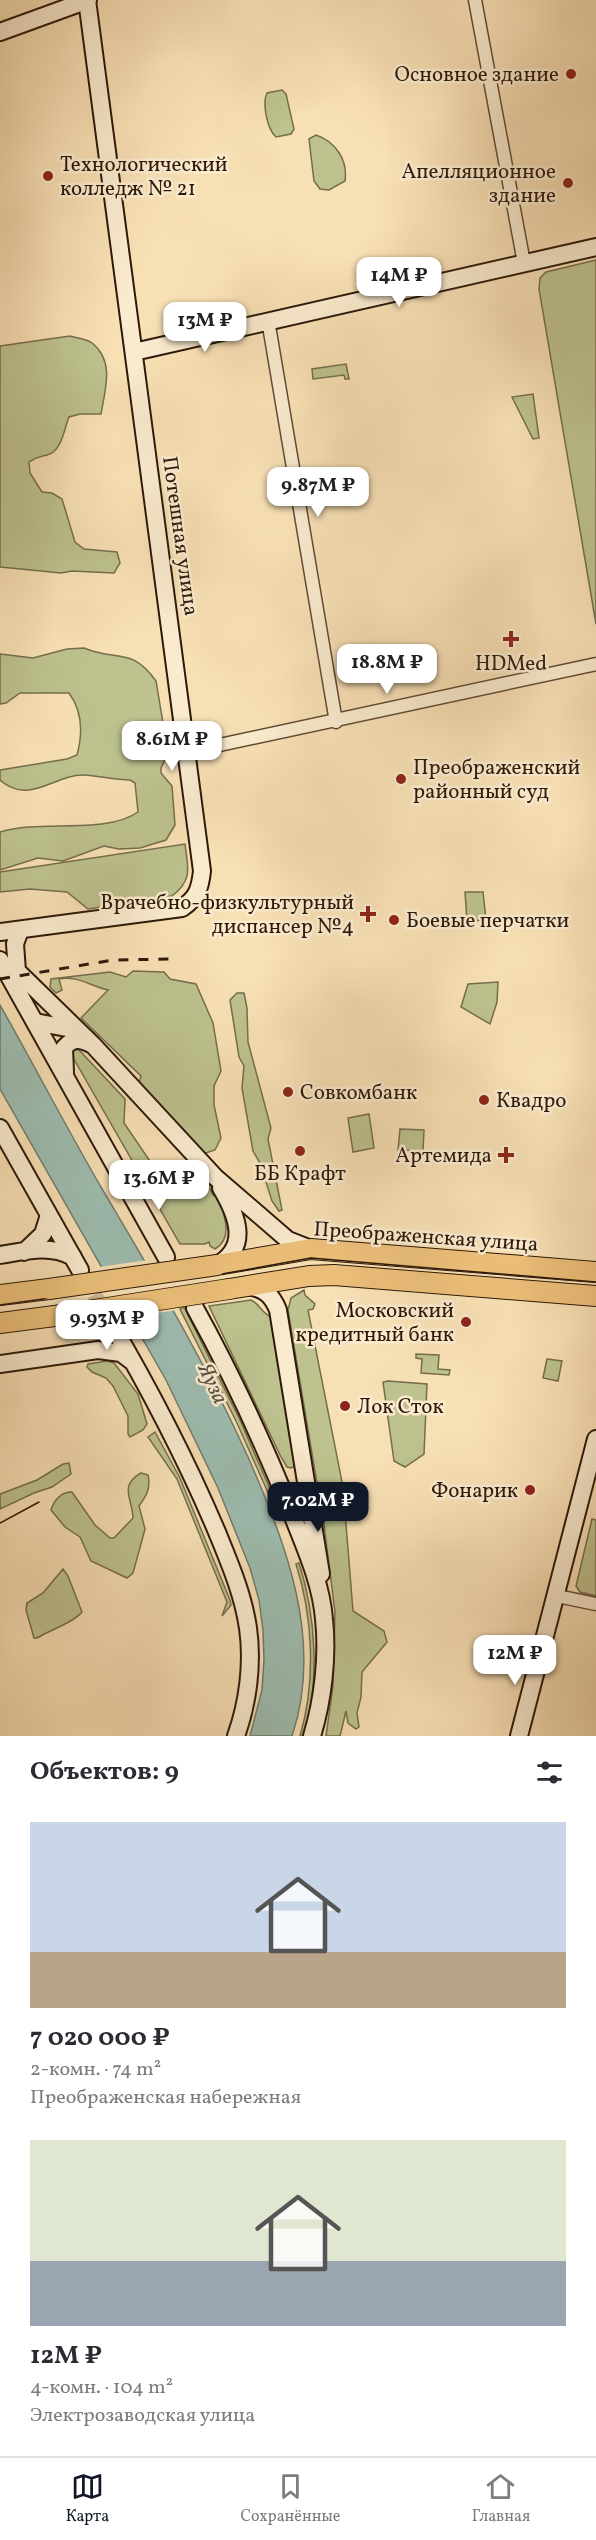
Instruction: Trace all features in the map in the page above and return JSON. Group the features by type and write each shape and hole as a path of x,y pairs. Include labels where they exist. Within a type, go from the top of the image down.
{"main road":[{"path":"0,32 88,0"},
{"name":"Потешная улица","path":"0,932 166,912 182,908 194,900 200,888 202,871 88,0"},
{"path":"134,352 596,247"},
{"path":"21,930 9,942 2,963 166,1257"},
{"path":"21,930 15,944 17,971 93,1044 215,1177 288,1240 311,1250"},
{"path":"35,1022 77,1030"},
{"path":"66,1077 64,1048 69,1043 81,1039 93,1044"},
{"path":"0,1128 76,1264 62,1251 47,1249 0,1255"},
{"path":"215,1177 234,1214 238,1235 232,1254 217,1265"},
{"path":"24,1252 43,1234 49,1215"},
{"name":"Преображенская улица","path":"0,1295 311,1250 596,1272"},
{"path":"0,1323 300,1277 334,1275 596,1296"},
{"path":"278,1310 284,1290 290,1282 300,1277"},
{"path":"238,1287 257,1287 266,1292 273,1298 278,1310 320,1556 325,1653 320,1698 312,1736"},
{"path":"195,1308 221,1354 271,1461 312,1566 324,1617"},
{"path":"74,1353 96,1340 109,1321 133,1362 201,1493 234,1573 244,1603 249,1630 250,1659 247,1688 236,1736"},
{"path":"0,1364 106,1350 121,1353 133,1362"},
{"path":"519,1736 596,1439"},
{"path":"271,1461 285,1472 292,1473 297,1470 302,1458"}],"street":[{"path":"475,0 524,263"},
{"path":"268,320 336,722"},
{"path":"186,752 336,722 596,664"},
{"path":"557,1596 596,1604"}],"green space":[{"path":"282,90 286,94 294,129 291,134 276,137 268,122 265,109 266,97 267,93"},
{"path":"316,135 335,147 345,166 345,181 329,190 320,189 314,181 309,139"},
{"path":"596,260 596,624 539,289 540,278 546,272"},
{"path":"70,336 92,343 104,358 107,376 101,414 80,414 69,417 56,449 52,453 29,462 30,473 42,492 52,493 62,499 75,542 84,549 117,552 120,563 114,573 72,571 61,573 0,567 0,346"},
{"path":"346,364 349,379 345,379 344,375 313,379 312,369"},
{"path":"533,394 539,438 533,439 512,397"},
{"path":"84,648 131,659 147,670 156,681 168,753 161,773 172,786 175,825 166,840 140,848 119,849 104,846 63,861 38,858 0,870 0,832 16,828 108,823 138,812 135,783 130,780 73,776 32,790 21,790 0,780 0,770 67,759 77,755 81,731 77,708 69,693 20,693 6,703 0,704 0,654 33,658 67,649"},
{"path":"185,844 188,867 186,879 172,896 88,909 67,892 30,889 0,892 0,872"},
{"path":"465,892 483,892 486,920 467,921"},
{"path":"133,971 164,972 170,979 196,984 213,1023 221,1071 214,1086 214,1105 221,1138 215,1150 203,1154 138,1086 141,1076 81,1018 108,990 72,978 59,979 62,990 56,993 50,987 51,979 110,972 126,977"},
{"path":"498,982 497,1002 490,1024 461,1007 468,984"},
{"path":"237,993 244,993 248,1042 271,1128 268,1139 282,1210 279,1211 272,1201 260,1163 253,1151 242,1088 244,1066 239,1057 230,1000"},
{"path":"74,1049 79,1050 125,1099 124,1123 162,1179 206,1180 213,1195 219,1199 226,1226 224,1239 215,1249 210,1246 209,1242 180,1244 71,1054"},
{"path":"369,1114 374,1148 353,1152 348,1118"},
{"path":"400,1129 424,1130 423,1151 398,1150"},
{"path":"304,1290 305,1295 315,1304 313,1309 308,1310 343,1487 353,1611 384,1631 387,1642 362,1672 361,1697 357,1713 359,1727 356,1729 348,1723 346,1711 340,1736 326,1736 333,1686 335,1612 324,1525 288,1310 291,1298"},
{"path":"251,1300 272,1317 296,1458 295,1466 291,1468 287,1467 281,1457 209,1306"},
{"path":"184,1307 240,1420 277,1505 274,1506 236,1421 180,1309"},
{"path":"416,1354 439,1355 438,1369 450,1370 449,1375 421,1373 422,1359 416,1358"},
{"path":"547,1359 562,1361 558,1381 543,1378"},
{"path":"107,1361 114,1363 138,1394 147,1424 143,1430 130,1437 128,1416 113,1386 106,1378 92,1372 87,1367 88,1364"},
{"path":"383,1382 427,1384 424,1454 405,1467 394,1461"},
{"path":"155,1432 180,1478 230,1600 231,1605 222,1616 227,1602 177,1479 148,1437"},
{"path":"69,1463 71,1474 52,1487 0,1509 0,1494 37,1480 63,1464"},
{"path":"141,1473 148,1475 149,1480 147,1492 139,1506 145,1529 133,1573 127,1578 91,1561 80,1537 65,1527 51,1510 58,1497 72,1492 95,1525 110,1538 114,1538 133,1518 128,1488 134,1478"},
{"path":"592,1519 596,1520 596,1596 580,1592 576,1586"},
{"path":"299,1563 309,1605 314,1649 312,1694 304,1736 300,1736 309,1694 310,1650 306,1606 296,1564"},
{"path":"63,1569 82,1612 67,1623 34,1638 26,1610 27,1603 43,1593"}],"shaded area":[{"path":"0,1005 197,1353 232,1422 262,1490 287,1558 302,1629 304,1665 301,1700 292,1736 250,1736 262,1690 264,1660 259,1600 250,1568 218,1488 166,1380 0,1089"}],"pier":[{"path":"148,1260 178,1310 128,1317 99,1267"}],"tunnel":[{"path":"82,1274 108,1319"}],"tram line":[{"path":"0,1305 222,1274 311,1258 596,1282"},
{"path":"0,1523 39,1502"}],"railway":[{"path":"0,979 113,960 173,959"}],"place":[{"name":"Основное здание","path":"571,74"},
{"name":"Технологический колледж № 21","path":"48,176"},
{"name":"Апелляционное здание","path":"568,183"},
{"name":"HDMed","path":"511,639"},
{"name":"Преображенский районный суд","path":"401,779"},
{"name":"Врачебно-физкультурный диспансер №4","path":"368,914"},
{"name":"Боевые перчатки","path":"394,920"},
{"name":"Совкомбанк","path":"288,1092"},
{"name":"Квадро","path":"484,1100"},
{"name":"ББ Крафт","path":"300,1151"},
{"name":"Артемида","path":"506,1155"},
{"name":"Московский кредитный банк","path":"466,1322"},
{"name":"Лок Сток","path":"345,1406"},
{"name":"Фонарик","path":"530,1490"}],"water label":[{"name":"Яуза","path":"214,1383"}]}
